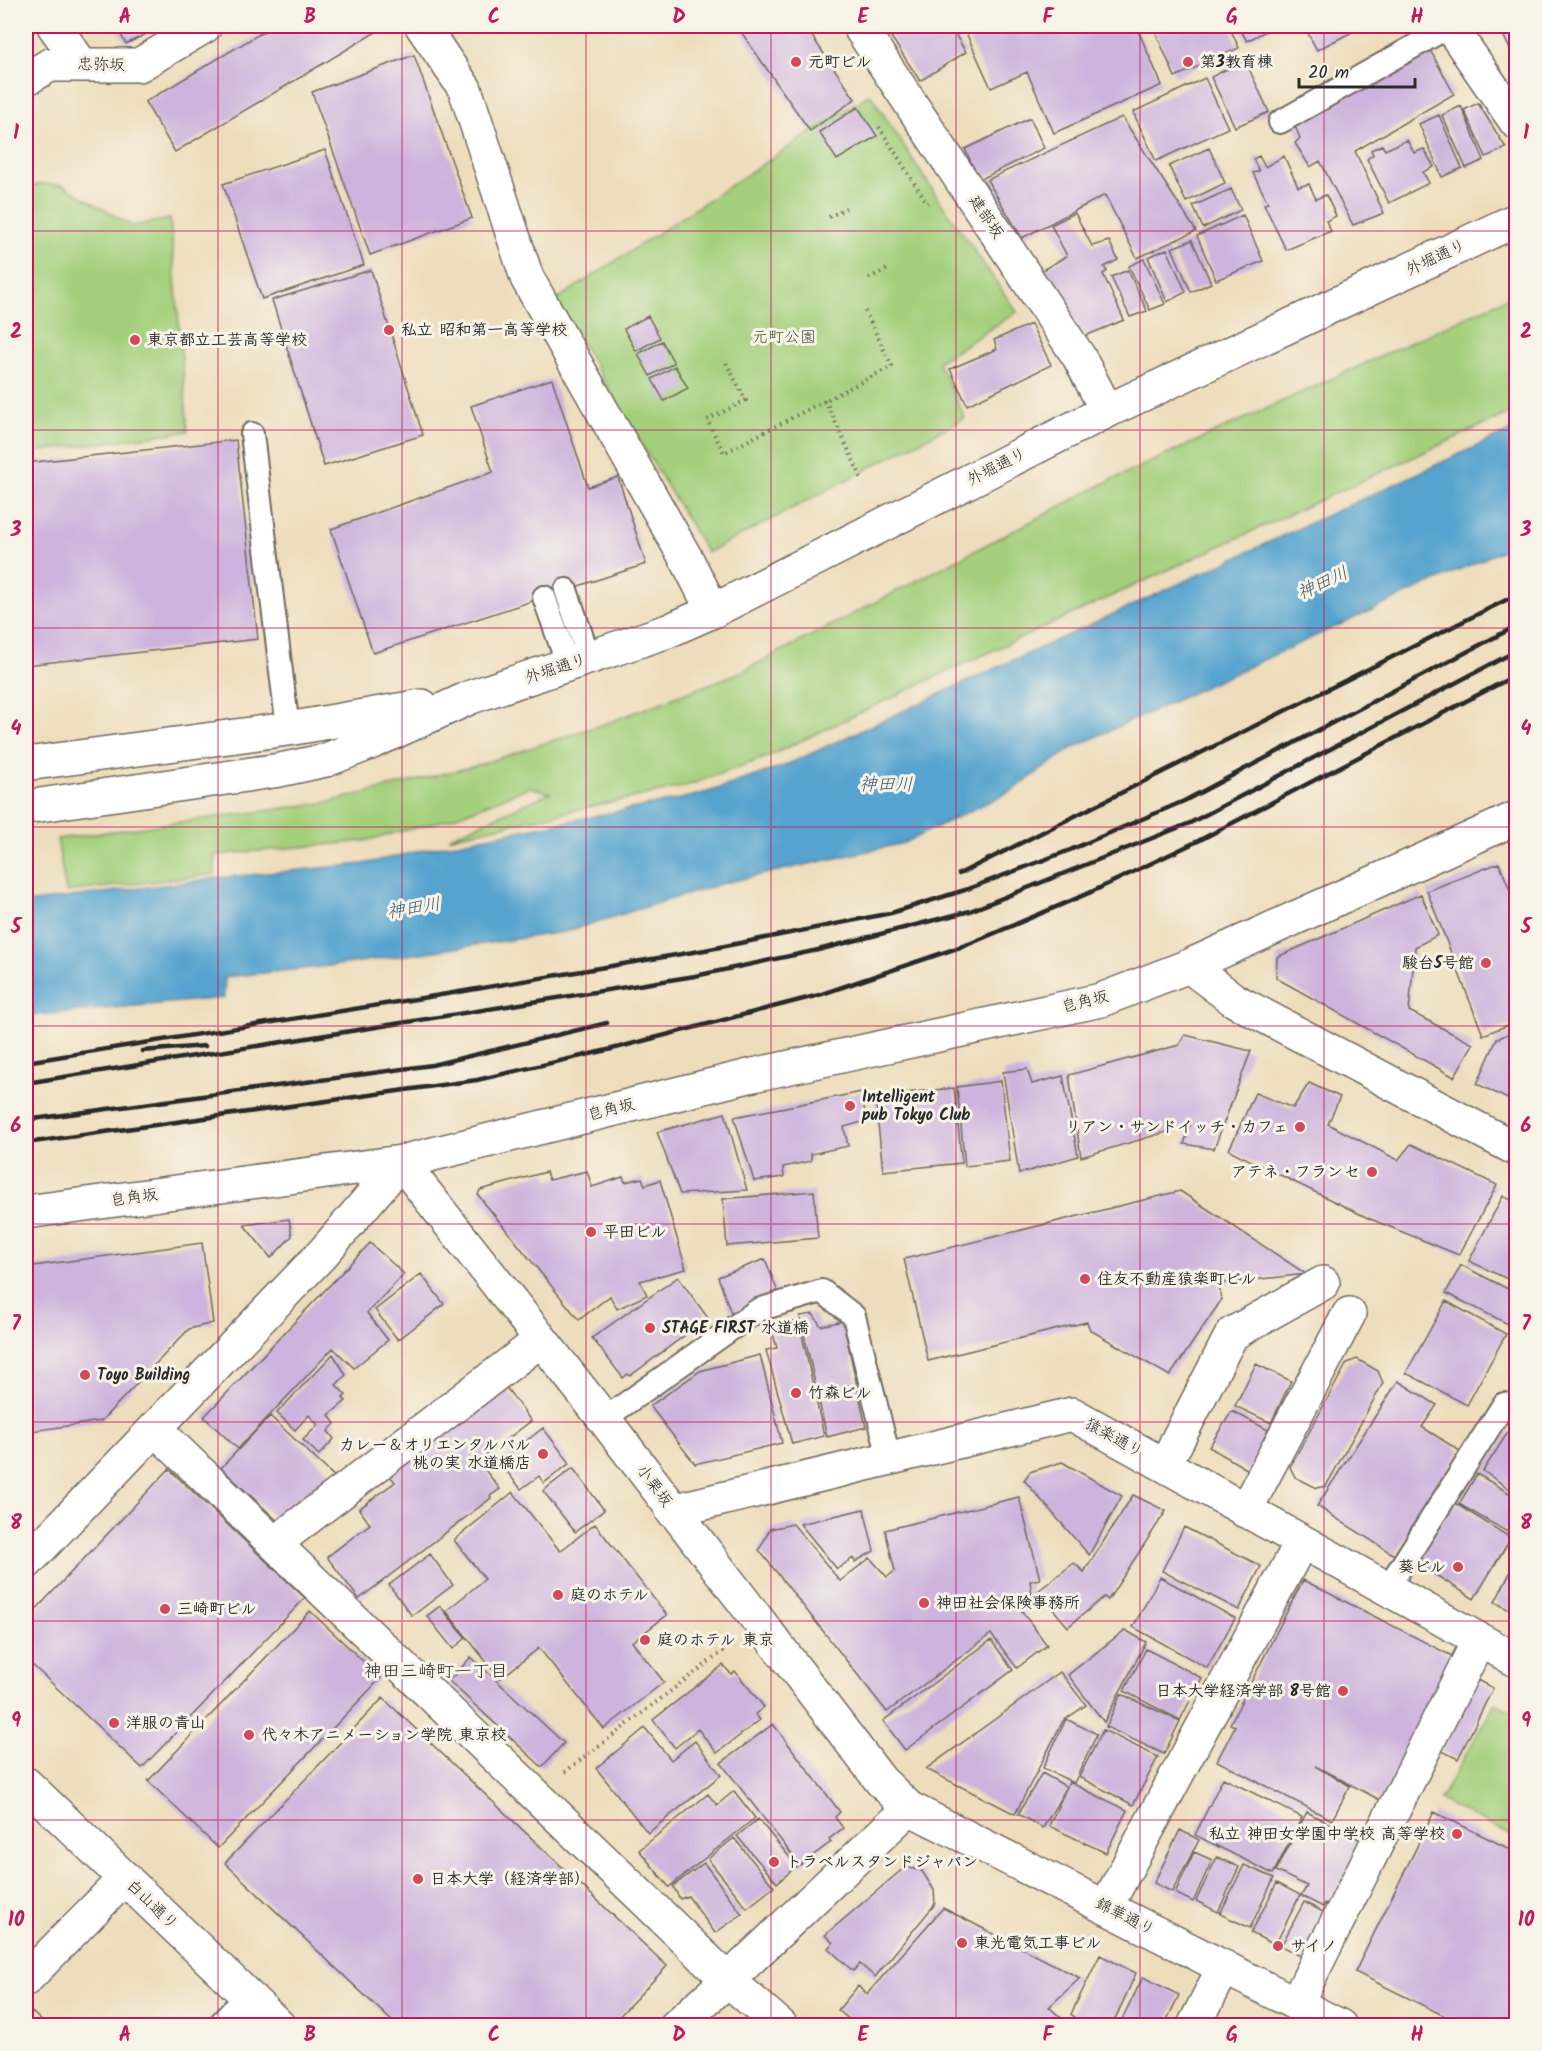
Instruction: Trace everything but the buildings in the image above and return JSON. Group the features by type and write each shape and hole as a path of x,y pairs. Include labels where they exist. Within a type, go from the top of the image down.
{"street":[{"path":"54,26 82,64"},
{"name":"忠弥坂","path":"26,79 50,65 139,65 205,26"},
{"path":"422,26 465,89 527,278 688,562 713,611"},
{"name":"建部坂","path":"859,26 1079,357 1107,411"},
{"path":"1450,26 1516,122"},
{"name":"外堀通り","path":"26,807 280,771 326,760 370,743 471,697 668,631 713,611 1107,411 1516,220"},
{"name":"外堀通り","path":"26,764 288,729 471,697"},
{"name":"皀角坂","path":"26,1212 401,1162 753,1075 1101,1000 1189,966 1516,818"},
{"path":"1189,966 1234,1000 1516,1149"},
{"path":"26,1563 323,1253 401,1162"},
{"name":"小栗坂","path":"401,1162 604,1419 672,1511 881,1781 909,1808"},
{"path":"1175,1445 1232,1334 1323,1283"},
{"path":"1245,1511 1349,1314"},
{"path":"275,1543 541,1340"},
{"name":"猿楽通り","path":"672,1511 1072,1414 1301,1543 1516,1660"},
{"path":"155,1429 728,1980 781,2025"},
{"path":"1106,1907 1301,1543"},
{"path":"1296,2004 1479,1640"},
{"name":"白山通り","path":"26,1784 279,2025"},
{"path":"676,2025 728,1980 909,1808"},
{"name":"錦華通り","path":"909,1808 1340,2025"},
{"path":"26,1979 124,1878"},
{"path":"1194,2025 1224,1967"}],"lane":[{"path":"1280,122 1450,26"},
{"path":"252,434 288,729"},
{"path":"566,590 579,662"},
{"path":"544,597 579,662"},
{"path":"604,1419 758,1310 822,1291 854,1316 889,1458"},
{"path":"1387,1589 1504,1404 1516,1410"},
{"path":"218,2025 246,1996"}],"path":[{"path":"829,217 846,208"},
{"path":"869,278 888,269"},
{"path":"726,363 746,400 707,420 724,453 892,366 865,310"},
{"path":"825,400 863,481"},
{"path":"536,1794 727,1648"}],"green space":[{"name":"元町公園","path":"870,94 937,197 1017,312 938,362 965,418 707,553 556,300"},
{"path":"40,184 63,185 132,226 170,219 188,431 26,453 26,188"},
{"path":"1516,294 1516,410 767,757 686,786 448,838 550,793 530,787 449,819 364,841 215,855 215,874 66,892 57,839 329,802 475,766 610,722 741,672 1105,483"},
{"path":"1495,1703 1516,1713 1516,1838 1440,1800"}],"water":[{"name":"神田川","path":"1516,428 1516,544 1074,747 1013,790 904,843 724,883 564,932 339,965 225,977 224,998 26,1016 26,903 217,878 363,864 711,791 784,766"}],"railway":[{"path":"959,874 1516,595"},
{"path":"26,1062 705,950 891,913 965,890 1070,850 1184,801 1516,626"},
{"path":"26,1083 695,976 818,950 970,911 1190,823 1516,651"},
{"path":"26,1143 477,1080 612,1049 819,995 969,944 1089,893 1198,841 1516,675"},
{"path":"26,1120 432,1065 607,1023"},
{"path":"142,1051 205,1046"}],"place":[{"name":"元町ビル","path":"796,62"},
{"name":"第3教育棟","path":"1188,62"},
{"name":"私立 昭和第一高等学校","path":"389,330"},
{"name":"東京都立工芸高等学校","path":"135,340"},
{"name":"駿台5号館","path":"1486,963"},
{"name":"Intelligent pub Tokyo Club","path":"850,1106"},
{"name":"リアン・サンドイッチ・カフェ","path":"1300,1127"},
{"name":"アテネ・フランセ","path":"1372,1172"},
{"name":"平田ビル","path":"591,1232"},
{"name":"住友不動産猿楽町ビル","path":"1085,1279"},
{"name":"STAGE FIRST 水道橋","path":"650,1328"},
{"name":"Toyo Building","path":"85,1375"},
{"name":"竹森ビル","path":"796,1393"},
{"name":"カレー＆オリエンタルバル 桃の実 水道橋店","path":"543,1454"},
{"name":"葵ビル","path":"1458,1567"},
{"name":"庭のホテル","path":"558,1595"},
{"name":"神田社会保険事務所","path":"924,1603"},
{"name":"三崎町ビル","path":"165,1609"},
{"name":"庭のホテル 東京","path":"645,1640"},
{"name":"日本大学経済学部 8号館","path":"1343,1691"},
{"name":"洋服の青山","path":"114,1723"},
{"name":"代々木アニメーション学院 東京校","path":"249,1735"},
{"name":"私立 神田女学園中学校 高等学校","path":"1457,1834"},
{"name":"トラベルスタンドジャパン","path":"774,1862"},
{"name":"日本大学（経済学部）","path":"418,1879"},
{"name":"東光電気工事ビル","path":"962,1943"},
{"name":"サイノ","path":"1278,1946"}],"district":[{"name":"神田三崎町一丁目","path":"436,1672"}]}
